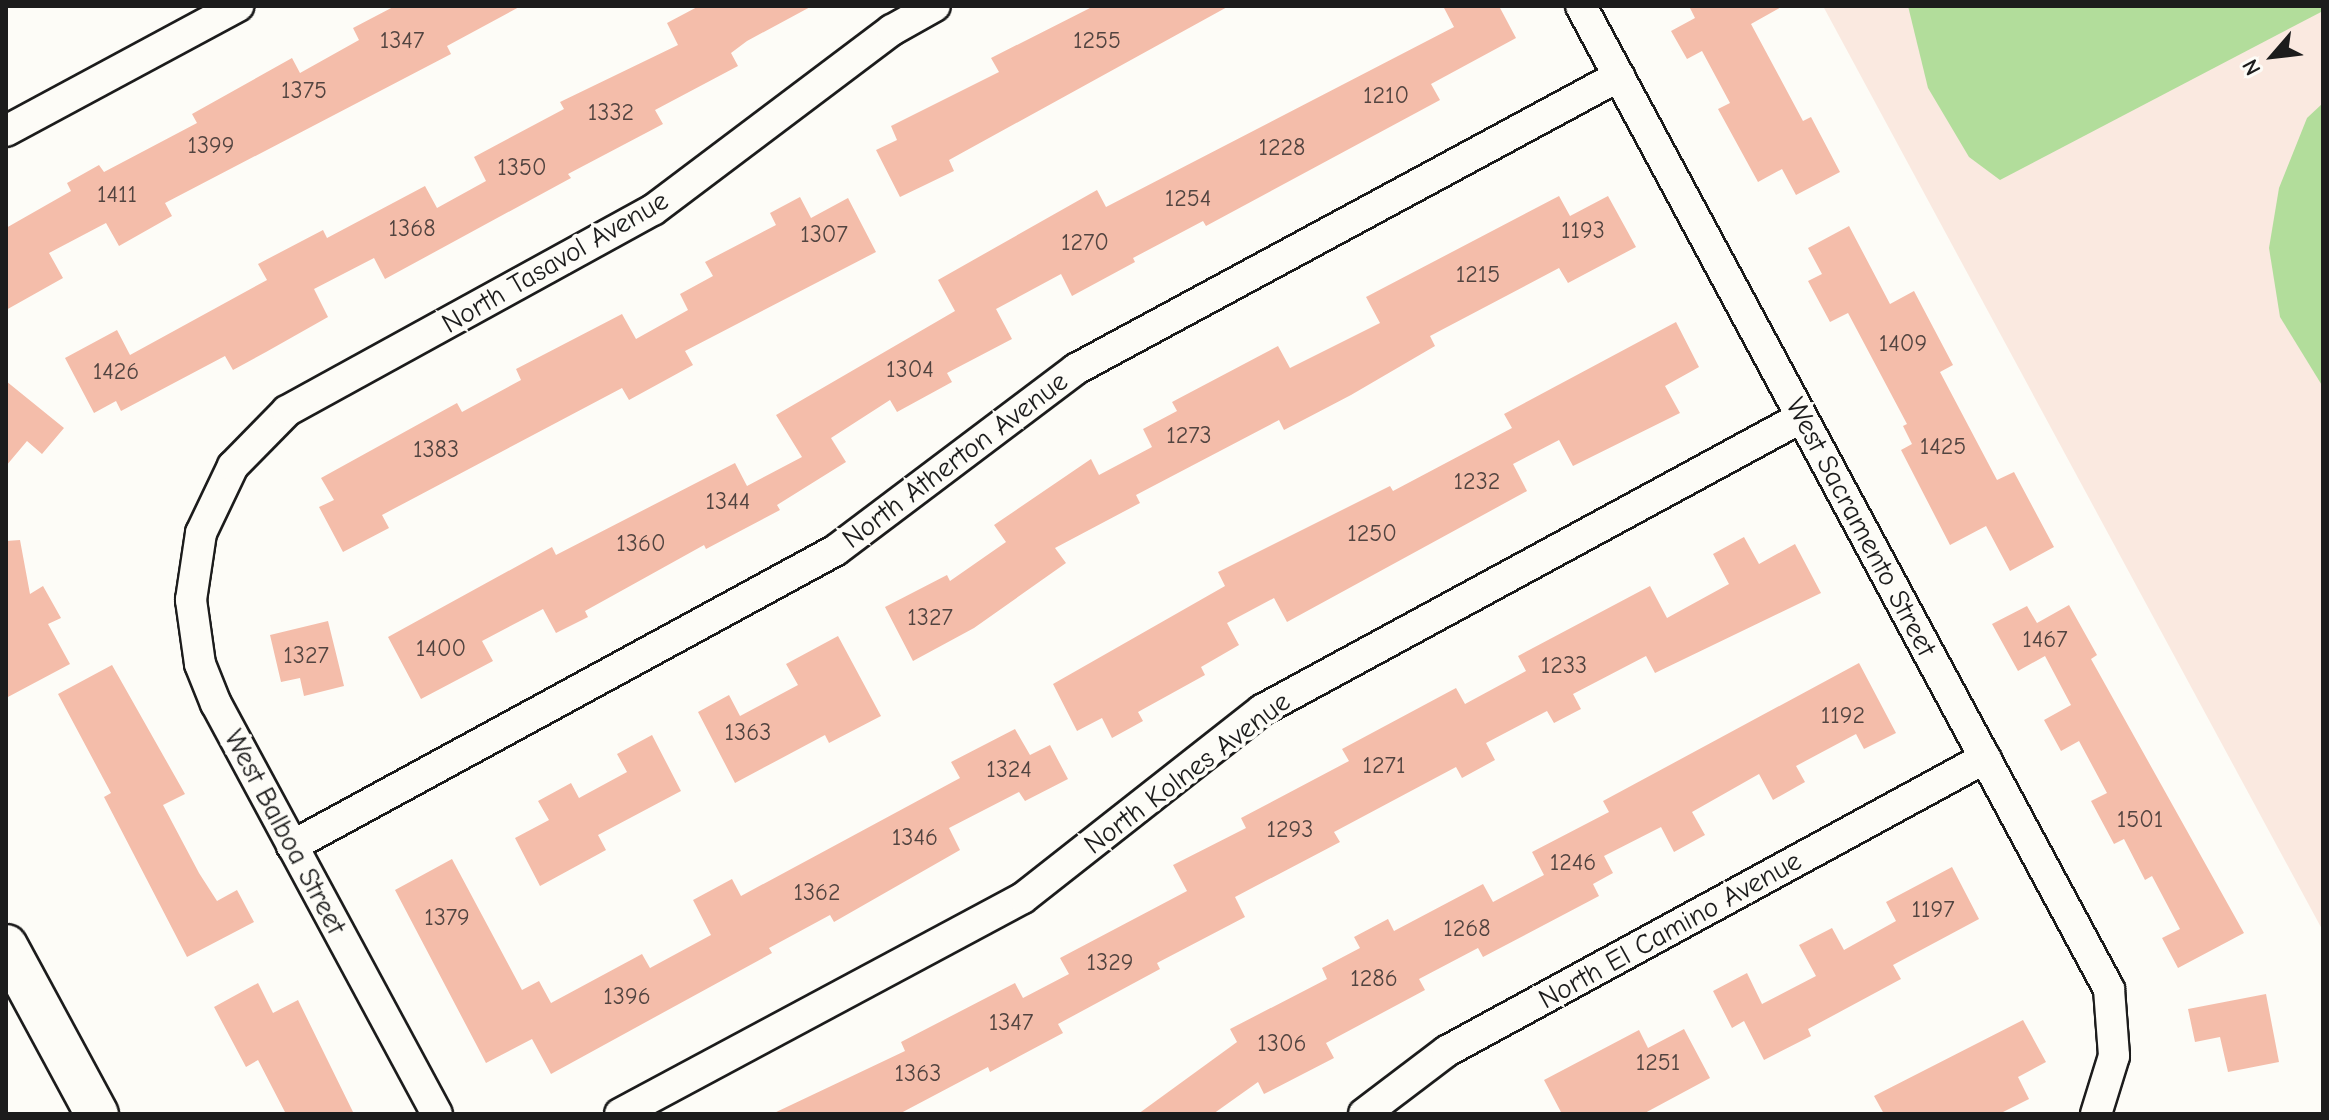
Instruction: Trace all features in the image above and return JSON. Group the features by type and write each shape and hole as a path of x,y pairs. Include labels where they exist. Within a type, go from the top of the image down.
{"main road":[{"path":"6,946 97,1114"}],"street":[{"path":"6,131 238,6"},
{"name":"West Sacramento Street","path":"1581,6 2109,989 2114,1056 2096,1114"},
{"name":"North Tasavol Avenue","path":"201,533 233,466 287,411 653,210 892,30 930,7"},
{"name":"North Atherton Avenue","path":"292,846 836,550 1076,369 1619,76"},
{"name":"North Kolnes Avenue","path":"620,1114 1023,898 1262,710 1802,417"},
{"name":"West Balboa Street","path":"201,533 191,600 200,664 216,704 437,1114"},
{"name":"North El Camino Avenue","path":"1364,1114 1447,1051 1985,758"}],"shaded area":[{"path":"1823,6 2323,6 2323,931"}],"green space":[{"path":"1908,6 2323,6 2323,11 2000,180 1969,157 1928,88"},
{"path":"2323,103 2323,387 2280,317 2269,248 2279,188 2307,118"}],"building":[{"path":"395,6 521,6 447,46 451,54 165,203 172,216 119,246 106,223 49,253 63,278 6,310 6,228 71,191 67,183 99,165 104,172 197,123 192,114 292,58 300,73 359,40 353,28"},
{"path":"699,6 812,6 731,53 738,66 655,110 663,124 568,174 571,178 385,279 374,258 314,289 328,317 233,370 225,356 121,411 116,401 94,413 65,358 117,330 130,355 267,280 258,264 323,230 327,238 425,186 437,208 486,181 474,157 564,109 560,102 678,45 667,23"},
{"path":"1094,6 1229,6 949,160 954,171 900,197 876,150 897,140 891,126 999,72 991,58"},
{"path":"1443,6 1499,6 1516,38 1431,84 1440,100 1206,226 1203,221 1133,258 1135,262 1072,296 1061,274 996,309 1012,339 947,373 952,382 897,412 890,400 831,438 846,462 777,505 780,510 706,549 704,545 585,611 588,617 556,633 543,609 482,641 493,661 421,699 388,637 552,547 556,555 735,463 747,486 802,457 776,415 955,311 938,280 1097,190 1106,207 1454,27"},
{"path":"1689,6 1783,6 1751,24 1803,121 1811,117 1840,172 1796,195 1782,169 1758,182 1718,109 1730,103 1702,51 1687,59 1671,31 1695,18"},
{"path":"1559,196 1570,216 1608,196 1636,247 1568,283 1559,268 1430,336 1435,346 1351,395 1284,430 1279,420 1136,495 1140,503 1055,548 1066,563 974,628 913,661 885,607 947,575 950,581 1006,542 994,525 1091,459 1099,475 1152,447 1143,429 1177,411 1172,402 1278,346 1290,368 1380,323 1366,297"},
{"path":"800,197 811,218 848,198 876,252 685,351 693,365 629,400 622,388 382,515 389,528 343,552 319,507 334,500 321,478 457,403 462,412 521,380 516,369 622,314 636,339 688,310 680,294 713,276 705,262 776,225 770,213"},
{"path":"1849,226 1890,304 1914,291 1953,365 1940,372 1997,480 2014,472 2054,547 2010,571 1986,526 1950,545 1901,450 1912,444 1903,426 1907,424 1848,313 1830,322 1808,281 1822,274 1808,248"},
{"path":"1676,322 1699,367 1665,386 1680,413 1573,466 1559,440 1513,464 1527,491 1287,622 1274,598 1227,623 1239,645 1201,667 1205,675 1138,712 1143,721 1112,738 1102,718 1077,731 1053,684 1225,586 1218,572 1390,486 1393,491 1512,428 1504,414"},
{"path":"6,381 64,428 42,454 27,441 6,466"},
{"path":"1744,537 1759,564 1795,544 1821,593 1655,673 1646,656 1573,694 1581,709 1554,723 1547,711 1486,743 1495,760 1462,778 1456,767 1334,832 1340,842 1235,897 1245,917 1157,963 1160,969 1058,1024 1063,1033 990,1072 988,1067 899,1114 772,1114 905,1051 901,1042 1015,983 1023,998 1069,974 1060,958 1187,891 1173,865 1246,828 1241,818 1349,761 1342,749 1456,688 1465,704 1526,671 1518,656 1650,586 1667,618 1729,584 1713,554"},
{"path":"20,540 30,594 43,586 61,618 48,624 70,664 6,698 6,541"},
{"path":"2069,605 2097,655 2091,659 2244,933 2178,968 2162,938 2180,929 2152,876 2145,880 2124,839 2114,844 2091,801 2107,793 2079,741 2061,751 2044,720 2071,705 2045,656 2018,671 1992,624 2027,606 2037,623"},
{"path":"328,621 344,686 304,696 300,678 281,682 270,635"},
{"path":"838,636 881,716 829,743 825,735 735,783 698,712 729,695 740,716 798,685 786,664"},
{"path":"1859,663 1896,733 1864,749 1856,734 1796,766 1805,782 1773,800 1759,774 1692,812 1705,835 1674,852 1661,827 1604,856 1613,873 1593,884 1599,896 1483,957 1478,948 1419,979 1425,990 1326,1043 1334,1058 1264,1094 1258,1082 1213,1114 1138,1114 1237,1042 1230,1029 1327,979 1322,968 1360,948 1354,937 1388,919 1394,931 1483,884 1493,902 1544,875 1532,852 1609,812 1603,801"},
{"path":"112,665 185,794 163,805 199,873 217,901 237,890 254,922 187,957 104,797 111,793 58,694"},
{"path":"1015,729 1030,755 1050,745 1068,779 1025,801 1019,792 949,828 960,850 834,922 830,915 769,948 772,953 551,1074 532,1039 486,1063 395,890 452,859 522,990 539,981 551,1003 642,954 650,968 711,935 693,900 732,879 741,896 960,778 951,762"},
{"path":"652,735 681,791 598,835 606,850 540,886 515,838 549,820 538,801 571,783 579,798 627,772 617,754"},
{"path":"1952,867 1979,919 1893,965 1901,979 1808,1029 1811,1036 1764,1060 1744,1021 1732,1028 1713,991 1747,973 1762,1004 1816,976 1799,945 1832,928 1844,950 1896,921 1886,902"},
{"path":"258,983 273,1013 298,1000 354,1114 286,1114 258,1060 246,1067 214,1007"},
{"path":"2266,994 2279,1062 2228,1072 2220,1037 2195,1042 2188,1009"},
{"path":"2023,1020 2046,1062 2018,1077 2029,1099 1999,1114 1884,1114 1874,1096"},
{"path":"1684,1029 1710,1078 1643,1114 1562,1114 1544,1080 1639,1030 1648,1048"}]}
